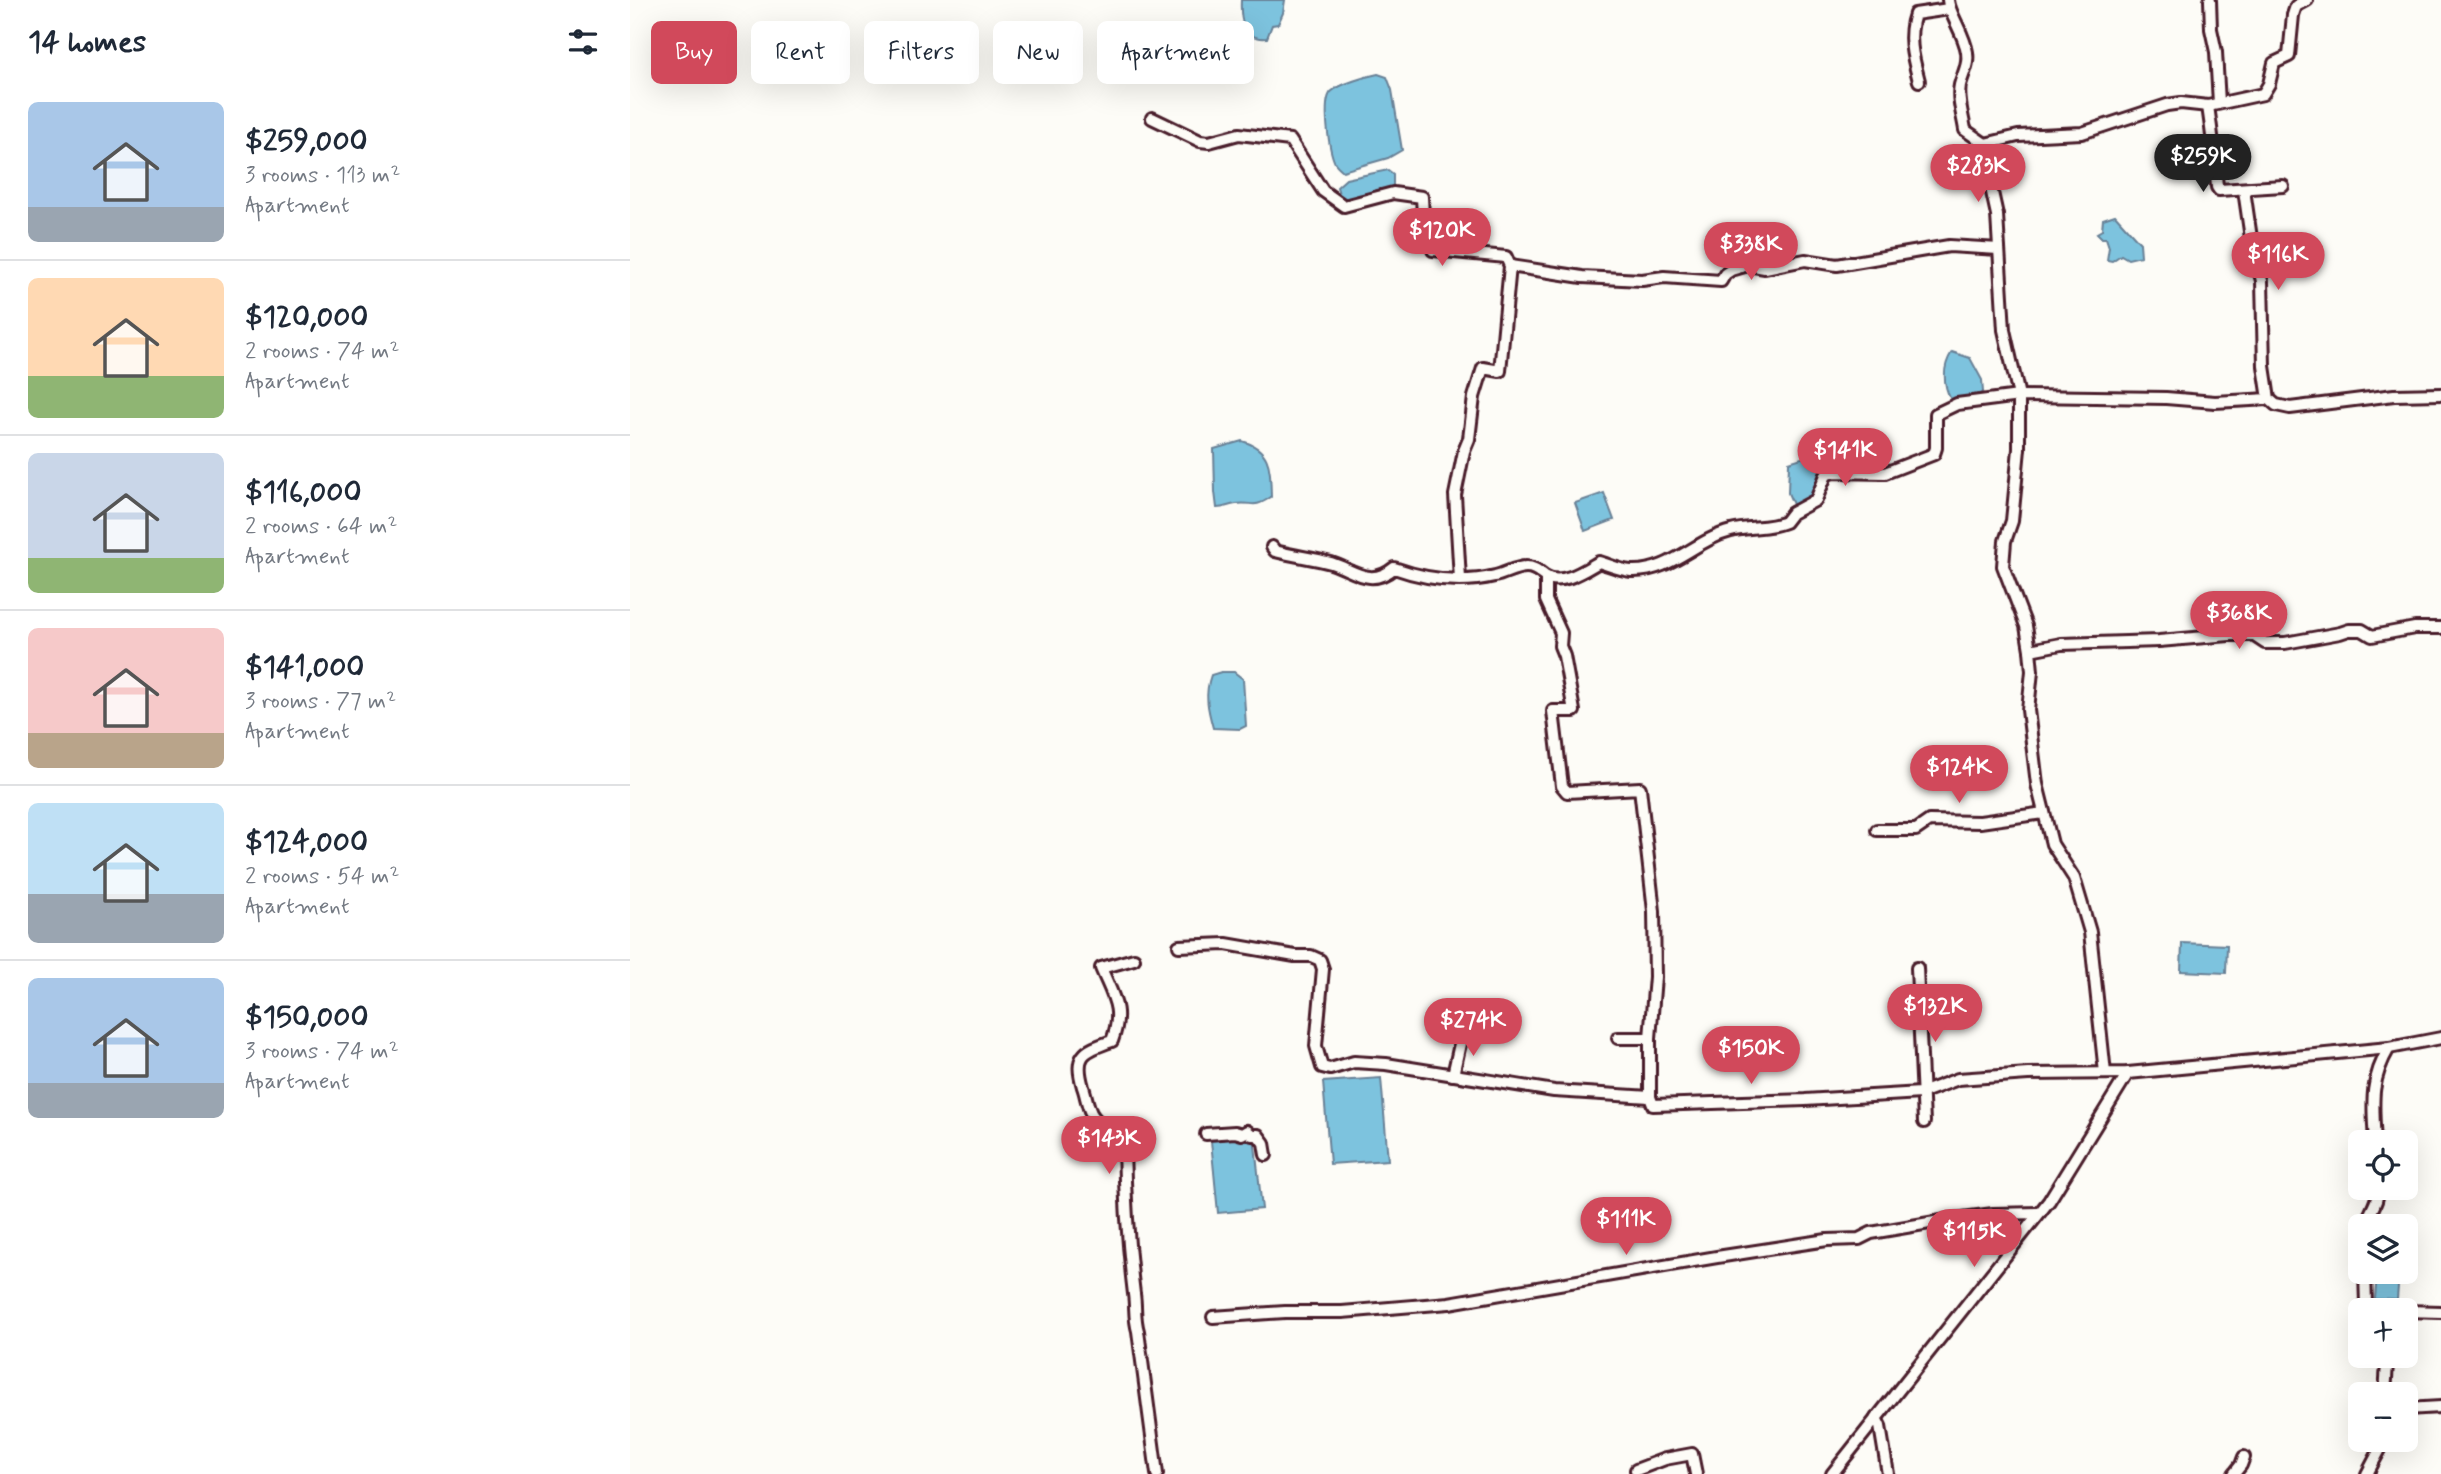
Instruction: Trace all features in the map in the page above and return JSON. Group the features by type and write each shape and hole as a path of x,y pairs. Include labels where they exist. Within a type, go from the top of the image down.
{"street":[{"path":"2210,0 2213,105 2211,138 2216,150 2217,187 2223,191 2283,186"},
{"path":"1919,82 1909,30 1915,14 1948,4 1962,32 1968,55 1968,67 1960,87 1965,130 1985,144 2018,136 2089,131 2167,105 2213,105 2263,94 2274,63 2289,56 2293,15 2297,6 2307,0"},
{"path":"1152,118 1200,141 1209,142 1239,134 1290,140 1323,191 1344,206 1393,193 1422,197 1423,216 1433,250 1506,257 1510,266 1500,371 1483,368 1474,397 1469,439 1455,495 1460,579"},
{"path":"1985,144 1997,215 2004,330 2019,396 2019,449 2013,488 2012,521 2003,555 2008,582 2026,626 2031,650 2028,710 2037,783 2052,844 2074,878 2090,932 2105,1073"},
{"path":"2244,190 2251,238 2262,281 2264,366 2269,399 2276,405 2290,408 2394,395 2441,394"},
{"path":"1510,266 1581,277 1642,280 1664,277 1721,281 1731,270 1748,265 1765,268 1805,260 1837,265 1949,246 1999,249"},
{"path":"1272,547 1275,551 1342,567 1350,573 1376,577 1387,574 1394,568 1433,579 1460,579 1494,577 1529,567 1546,577 1556,579 1582,574 1599,562 1628,571 1643,570 1674,561 1713,537 1730,531 1785,522 1793,513 1816,500 1826,475 1833,472 1885,473 1934,454 1937,448 1936,414 1957,404 2019,396 2215,401 2269,399"},
{"path":"1546,577 1546,600 1561,633 1560,646 1574,711 1553,711 1562,786 1567,792 1640,789 1654,911 1655,977 1650,1038 1650,1097 1653,1105 1921,1093 1958,1079 2028,1074 2127,1073 2389,1048 2441,1038"},
{"path":"2031,650 2061,644 2159,641 2229,635 2253,635 2265,643 2285,643 2340,634 2349,630 2362,630 2372,636 2416,628 2441,628"},
{"path":"1877,830 1916,830 1929,821 1980,822 2044,813"},
{"path":"1179,946 1226,944 1295,956 1311,956 1320,960 1323,969 1316,1046 1322,1067 1330,1069 1354,1062 1554,1091 1650,1097"},
{"path":"1135,959 1101,968 1118,1012 1115,1032 1112,1041 1096,1046 1082,1057 1078,1068 1091,1113 1118,1136 1124,1148 1126,1228 1135,1297 1134,1319 1138,1331 1157,1474"},
{"path":"1917,968 1924,1122"},
{"path":"1453,1075 1462,1035"},
{"path":"1618,1038 1650,1038"},
{"path":"2374,1130 2372,1092 2378,1067 2389,1048"},
{"path":"1832,1474 2049,1201 2127,1073"},
{"path":"1206,1134 1242,1134 1247,1131 1258,1135 1264,1143 1266,1155"},
{"path":"1213,1317 1369,1310 1449,1303 1717,1257 1827,1240 1858,1239 1871,1233 1947,1220 1993,1214 2039,1213"},
{"path":"2418,1311 2441,1312"},
{"path":"2418,1408 2441,1407"},
{"path":"1876,1418 1880,1426 1888,1474"},
{"path":"2367,1474 2379,1452"},
{"path":"1636,1470 1665,1459 1692,1454 1696,1474"},
{"path":"2234,1474 2242,1465 2244,1457"}],"water":[{"path":"1241,0 1285,0 1278,24 1272,25 1267,38 1254,37 1254,21 1242,21"},
{"path":"1378,74 1387,77 1392,90 1402,150 1388,158 1343,171 1335,163 1331,148 1327,127 1328,97 1340,86"},
{"path":"1388,170 1393,174 1393,191 1347,201 1340,197 1337,187 1346,179"},
{"path":"2115,215 2140,243 2141,256 2128,259 2121,255 2112,261 2107,260 2109,247 2106,238 2097,233 2102,230 2103,219"},
{"path":"1952,352 1970,358 1982,380 1983,392 1980,396 1951,400 1945,376 1946,364"},
{"path":"1242,441 1259,449 1264,455 1269,469 1271,497 1256,504 1242,503 1217,508 1214,449"},
{"path":"1811,450 1825,465 1825,479 1818,491 1795,509 1788,493 1789,462 1805,457"},
{"path":"1604,493 1614,520 1585,531 1575,503"},
{"path":"1234,672 1243,679 1246,726 1240,729 1213,728 1207,695 1211,675"},
{"path":"2182,943 2227,945 2226,973 2181,971"},
{"path":"1381,1078 1388,1160 1330,1164 1323,1082"},
{"path":"1254,1136 1262,1209 1218,1213 1211,1141"},
{"path":"2376,1284 2398,1284 2397,1298 2375,1298"}]}
